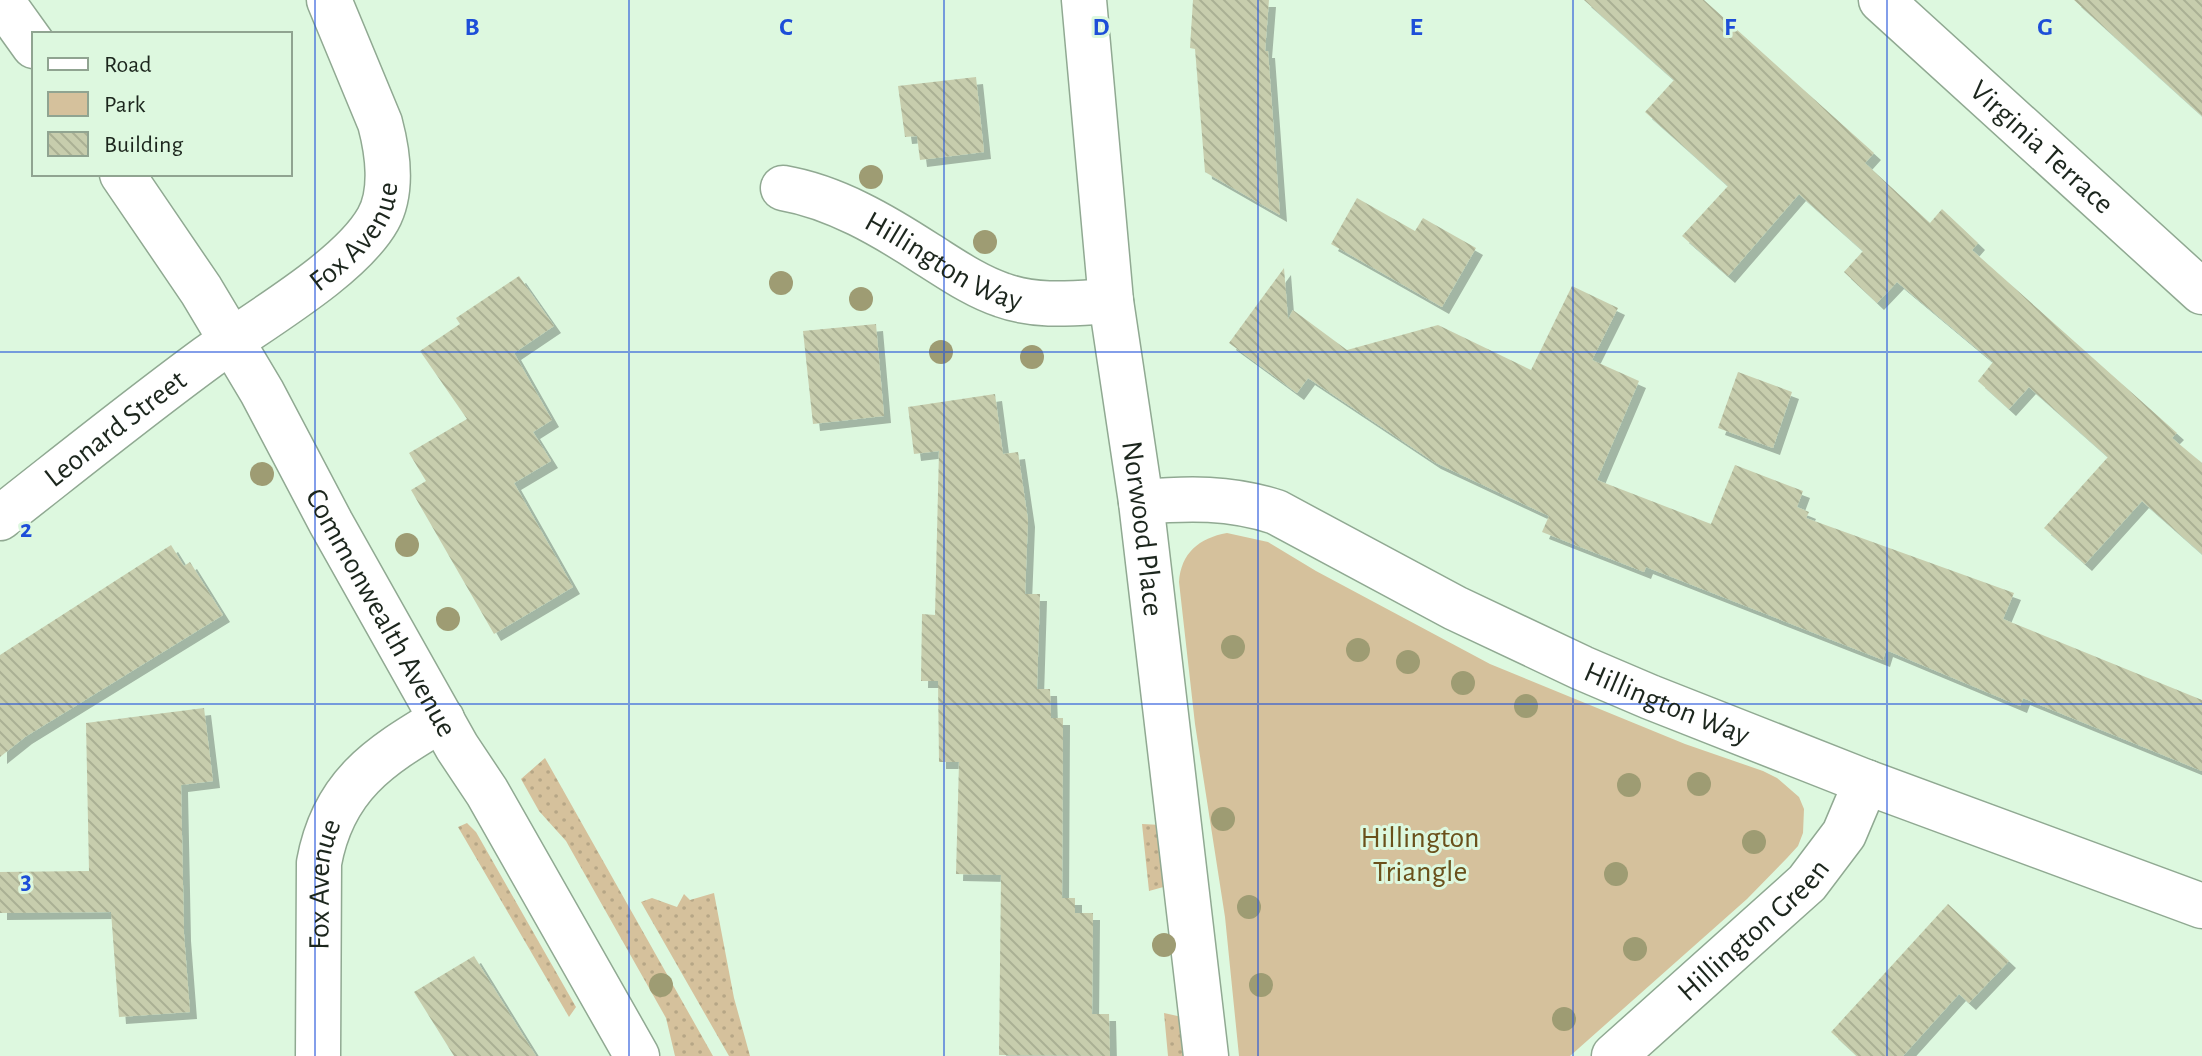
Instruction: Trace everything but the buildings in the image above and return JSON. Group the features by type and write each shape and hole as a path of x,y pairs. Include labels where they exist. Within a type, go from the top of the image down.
{"street":[{"path":"1,0 32,43"},
{"name":"Fox Avenue","path":"231,340 356,248 383,207 387,166 383,134 329,0"},
{"name":"Norwood Place","path":"1084,0 1111,301 1141,502 1206,1056"},
{"name":"Virginia Terrace","path":"1881,0 2202,292"},
{"name":"Commonwealth Avenue","path":"123,176 201,290 262,392 331,523 637,1056"},
{"name":"Hillington Way","path":"783,188 812,195 860,215 965,278 1001,295 1054,305 1111,301"},
{"name":"Leonard Street","path":"0,518 231,340"},
{"name":"Hillington Way","path":"1141,502 1200,498 1251,504 1276,512 1300,522 1455,608 1650,697 1866,782 2202,906"},
{"name":"Fox Avenue","path":"318,1056 319,863 323,839 344,796 359,776 384,755 442,719"},
{"name":"Hillington Green","path":"1614,1056 1807,883 1844,834 1866,782"}],"green space":[{"name":"Hillington Triangle","path":"1227,533 1268,542 1490,664 1777,778 1799,797 1804,809 1803,833 1798,846 1747,899 1570,1056 1239,1056 1225,917 1195,724 1179,582 1183,563 1193,548"},
{"path":"545,758 713,1056 675,1056 666,1018 566,841 539,811 521,779"},
{"path":"467,823 476,832 576,1007 569,1017 458,827"},
{"path":"1142,824 1161,825 1167,886 1149,891"},
{"path":"714,893 734,998 750,1056 729,1056 641,902 652,898 677,907 684,894 690,900"},
{"path":"1164,1013 1182,1017 1186,1056 1168,1056"}]}
